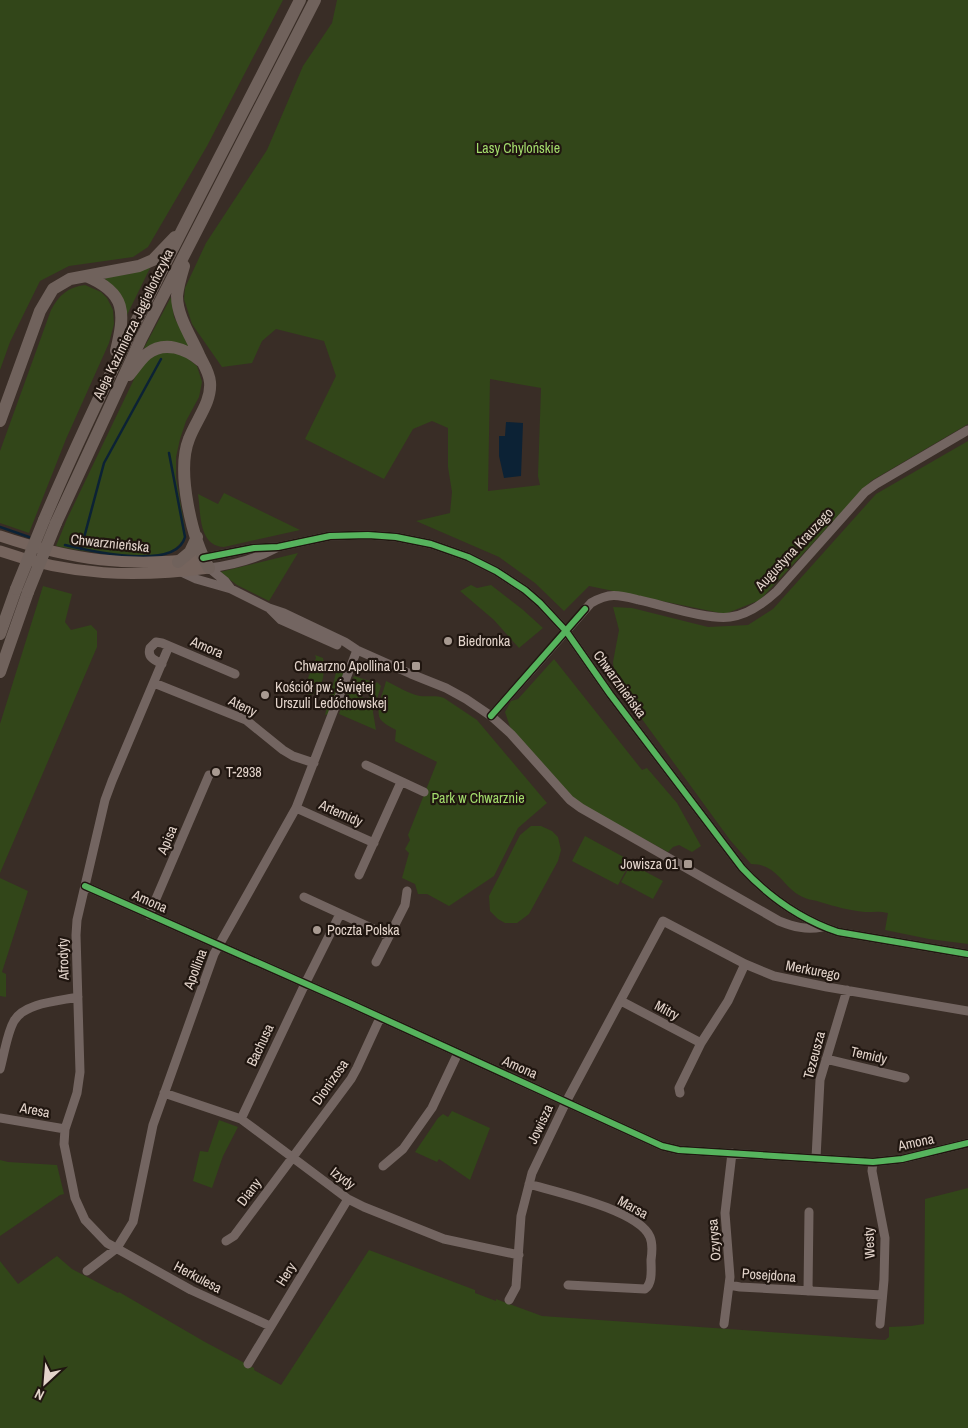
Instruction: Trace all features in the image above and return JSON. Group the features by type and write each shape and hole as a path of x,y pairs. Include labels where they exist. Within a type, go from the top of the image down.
{"highway":[{"name":"Aleja Kazimierza Jagiellończyka","path":"0,634 22,590 50,521 71,458 111,372 300,0"},
{"name":"Aleja Kazimierza Jagiellończyka","path":"50,521 189,244 315,0"},
{"path":"0,421 45,301 53,289 70,279 128,269 147,263 159,255 185,226"},
{"path":"189,244 177,297 182,320 209,375 210,387 205,406 189,438 184,460 185,488 197,537 206,563"},
{"path":"86,276 104,285 117,300 121,309 121,328 111,372"},
{"path":"118,385 142,359 156,349 166,347 185,349 202,361"},
{"path":"179,567 190,552 197,537"},
{"name":"Aleja Kazimierza Jagiellończyka","path":"0,672 22,590"}],"main road":[{"name":"Chwarznieńska","path":"0,536 36,547 85,558 179,567"},
{"name":"Chwarznieńska","path":"0,551 39,563 85,572 144,575 206,563"}],"street":[{"name":"Augustyna Krauzego","path":"491,716 591,603 600,598 618,594 720,618 732,617 753,609 777,591 865,492 968,430"},
{"name":"Chwarznieńska","path":"206,563 232,565 258,558 278,547 344,535 396,537 431,544 468,557 510,579 540,603 566,631 610,694 742,868 763,890 800,916 822,927 852,935 968,954"},
{"name":"Chwarznieńska","path":"206,563 231,589"},
{"name":"Chwarznieńska","path":"179,567 196,578 231,589 345,642 357,650 446,688 491,716 516,740 570,800 581,808 779,921 798,928 812,929 822,927"},
{"path":"162,664 150,657 150,648 154,643 159,642 170,646"},
{"name":"Afrodyty","path":"117,1248 107,1243 98,1234 85,1220 78,1208 72,1189 64,1144 65,1129 77,1093 80,1072 76,930 105,800 170,646"},
{"name":"Amora","path":"170,646 235,674"},
{"name":"Apollina","path":"88,1271 117,1248 129,1230 135,1216 153,1125 218,945 296,808 357,650"},
{"name":"Ateny","path":"154,682 246,720 283,750 314,764"},
{"path":"366,765 424,792"},
{"name":"Apisa","path":"149,915 209,775"},
{"name":"Artemidy","path":"359,875 401,782"},
{"name":"Artemidy","path":"296,808 374,842"},
{"name":"Amona","path":"85,886 662,1146 679,1150 873,1162 902,1159 968,1143"},
{"path":"376,962 405,905 407,891"},
{"path":"304,897 389,936"},
{"name":"Bachusa","path":"241,1119 304,984 340,914"},
{"name":"Merkurego","path":"663,920 745,964 774,976 968,1011"},
{"name":"Jowisza","path":"509,1300 516,1287 521,1216 532,1173 566,1102 663,920"},
{"path":"680,1093 679,1088 701,1043 728,1001 745,964"},
{"name":"Tezeusza","path":"816,1158 820,1080 847,990"},
{"path":"0,1070 12,1025 17,1016 34,1006 78,997"},
{"name":"Mitry","path":"621,1001 701,1043"},
{"name":"Dionizosa","path":"293,1157 357,1068 380,1018"},
{"path":"383,1166 403,1149 432,1108 458,1053"},
{"name":"Temidy","path":"826,1059 905,1078"},
{"name":"Izydy","path":"164,1093 241,1119 348,1199 364,1208 444,1238 519,1255"},
{"name":"Aresa","path":"0,1118 65,1129"},
{"name":"Ozyrysa","path":"724,1324 730,1277 725,1213 732,1153"},
{"name":"Diany","path":"226,1241 234,1236 293,1157"},
{"name":"Westy","path":"873,1162 872,1171 885,1238 880,1324"},
{"name":"Marsa","path":"529,1184 600,1205 637,1222 643,1226 651,1238 650,1279 648,1287 645,1289 568,1285"},
{"name":"Hery","path":"248,1364 348,1199"},
{"name":"Posejdona","path":"808,1291 809,1212"},
{"name":"Herkulesa","path":"117,1248 199,1294 270,1326"},
{"name":"Posejdona","path":"729,1285 882,1295"}],"green space":[{"path":"0,0 283,0 207,146 148,247 133,257 69,266 40,281 10,342 0,370"},
{"name":"Lasy Chylońskie","path":"337,0 968,0 968,424 871,481 760,600 725,614 589,586 564,611 535,583 499,557 416,521 450,513 452,492 448,467 448,428 432,421 413,429 384,479 305,439 336,376 324,341 276,329 262,341 252,363 222,367 192,324 184,299 185,288 206,243 267,150 303,66 332,23","holes":["490,379 541,388 538,476 540,485 488,491"]},
{"path":"151,266 127,315 103,276 130,274"},
{"path":"85,285 101,292 107,298 113,310 114,324 109,343 66,439 29,533 0,523 0,451 51,310 57,300 69,290"},
{"path":"171,297 174,317 192,350 144,348"},
{"path":"162,351 181,353 197,366 202,382 199,397 186,421 176,457 176,477 186,536 169,552 145,556 113,555 56,546 136,375 145,361"},
{"path":"968,441 968,944 929,939 885,930 888,913 853,910 807,899 791,889 768,868 751,864 730,840 615,682 613,662 619,630 613,607 632,608 708,627 748,625 773,609 876,494"},
{"path":"224,493 300,530 224,547 216,545 209,541 202,527 198,494 218,504"},
{"path":"298,553 269,601 237,585 220,572"},
{"path":"471,585 477,588 491,585 543,628 519,648 494,620 460,591"},
{"path":"43,586 72,594 65,622 71,630 91,625 97,631 97,647 0,873 0,724"},
{"path":"315,655 323,658 324,668 321,685 315,693 310,695 306,693 304,688 316,658"},
{"path":"554,659 642,770 647,768 677,803 701,846 692,852 679,845 673,847 668,852 583,806 568,794 510,727 505,712 511,701 518,699"},
{"path":"343,662 346,668 329,714 325,715 338,665"},
{"path":"354,676 370,681 367,692 362,691 360,696 368,700 376,683 381,686 373,712 376,730 339,714"},
{"name":"Park w Chwarznie","path":"386,681 416,695 444,698 477,720 547,803 518,828 494,876 449,906 427,894 418,894 415,884 402,878 409,853 405,849 410,840 408,835 437,762 395,741 396,730 382,721 379,707"},
{"path":"531,826 541,826 552,831 558,837 561,850 558,861 529,914 517,923 505,923 490,911 489,896 520,835"},
{"path":"585,836 631,861 618,885 572,861"},
{"path":"631,864 663,881 653,899 621,882"},
{"path":"0,878 28,891 2,972 6,974 6,997 0,996"},
{"path":"452,1111 490,1128 470,1180 439,1159 437,1162 415,1152 438,1118 443,1114 448,1117"},
{"path":"219,1120 238,1127 223,1156 212,1188 193,1181 200,1151 208,1152"},
{"path":"0,1160 57,1165 64,1194 0,1236"},
{"path":"968,1188 968,1428 0,1428 0,1261 18,1284 57,1256 72,1269 119,1292 281,1385 369,1250 475,1290 475,1293 542,1316 885,1340 889,1337 889,1327 924,1324 925,1199"}],"water":[{"path":"506,422 523,423 521,476 504,478 499,456 499,436 505,436"}],"waterway":[{"path":"81,549 104,463 161,359"},
{"path":"65,545 131,556 150,556 166,553 178,547 185,537 169,453"},
{"path":"0,527 29,537"}],"cycle path":[{"path":"203,558 254,548 278,547 330,536 368,535 396,537 431,544 468,557 496,571 525,590 566,631 610,694 742,868 774,898 811,921 838,932 968,954"},
{"path":"491,716 585,609"},
{"path":"85,886 347,1002 662,1146 679,1150 873,1162 902,1159 968,1143"}],"place":[{"name":"Biedronka","path":"448,641"},
{"name":"Chwarzno Apollina 01","path":"416,666"},
{"name":"Kościół pw. Świętej Urszuli Ledóchowskej","path":"265,695"},
{"name":"T-2938","path":"216,772"},
{"name":"Jowisza 01","path":"688,864"},
{"name":"Poczta Polska","path":"317,930"}]}
